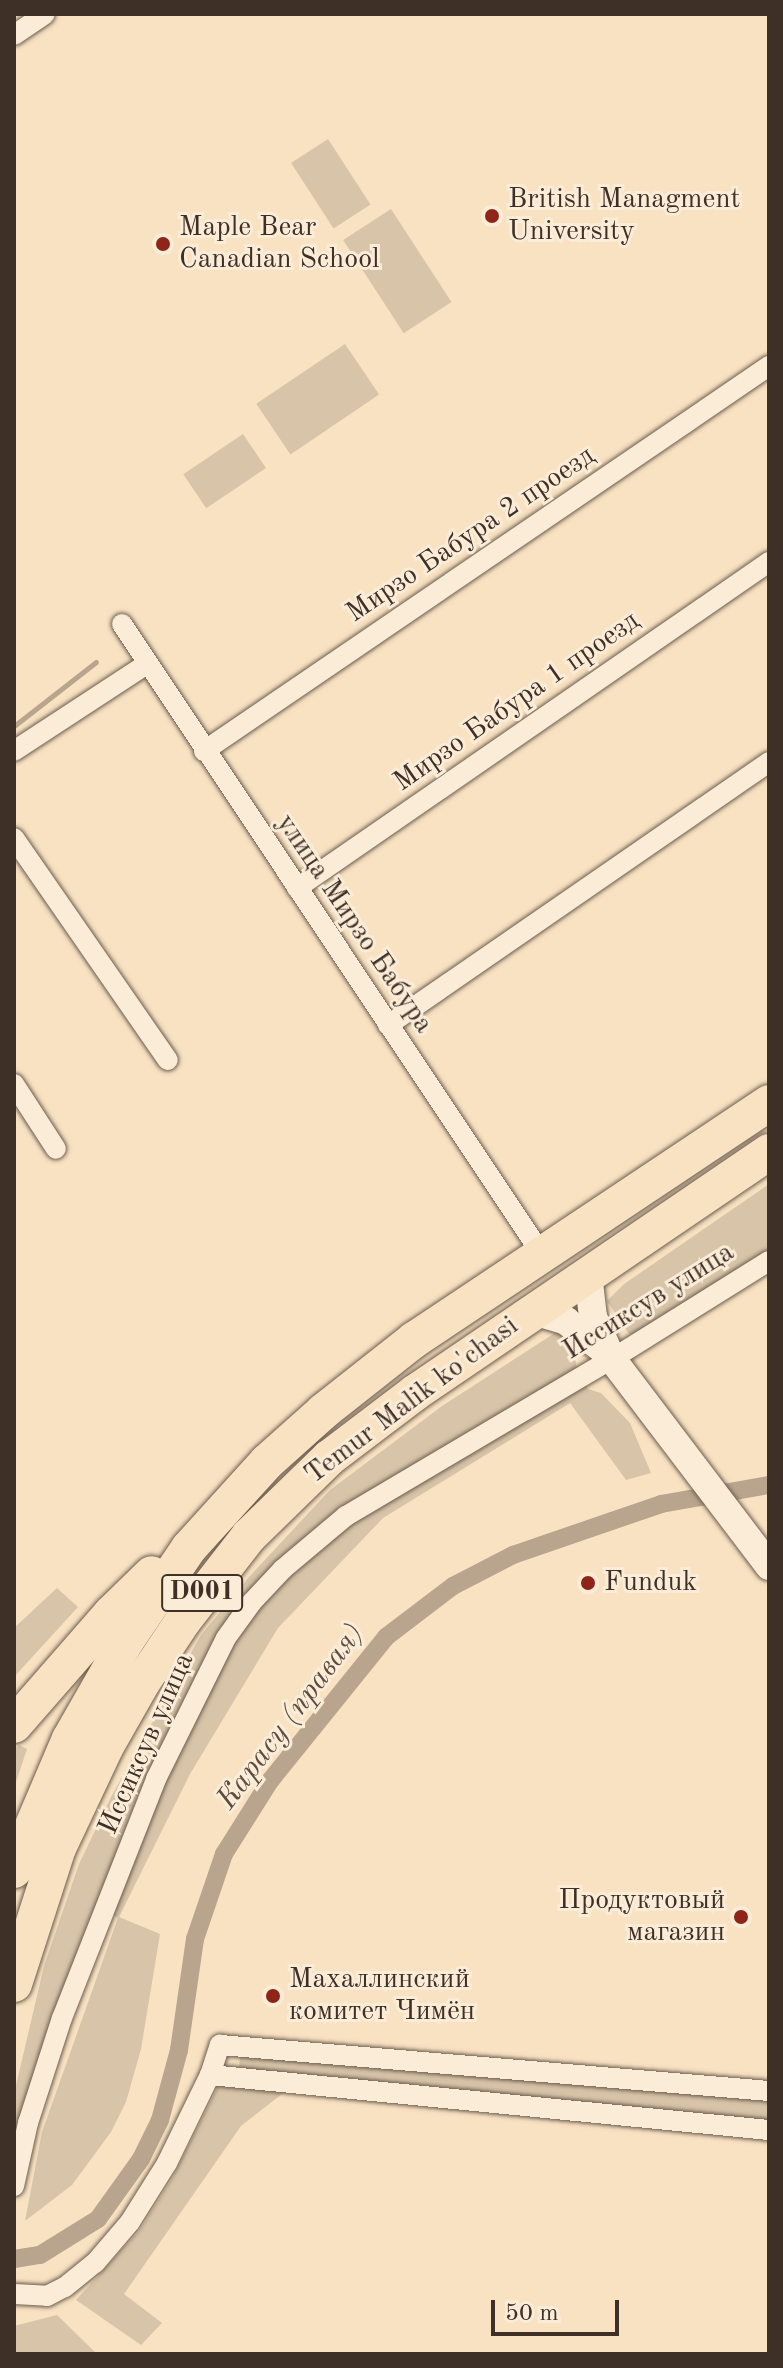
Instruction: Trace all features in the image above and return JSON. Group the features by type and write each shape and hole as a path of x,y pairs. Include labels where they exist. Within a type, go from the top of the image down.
{"highway":[{"name":"Temur Malik ko'chasi","path":"14,1870 53,1773 106,1673 167,1579 240,1490 295,1435 384,1362 541,1253 769,1103"},
{"name":"Temur Malik ko'chasi","path":"14,1984 45,1883 73,1813 143,1681 203,1592 266,1518 329,1458 416,1392 769,1152"},
{"path":"14,1725 111,1614 240,1490"}],"main road":[{"path":"588,1274 593,1317 612,1359"},
{"path":"534,1311 576,1327 612,1359 769,1566"}],"street":[{"path":"14,35 45,14"},
{"name":"Мирзо Бабура 2 проезд","path":"204,751 769,366"},
{"name":"Мирзо Бабура 1 проезд","path":"297,888 769,562"},
{"name":"улица Мирзо Бабура","path":"122,624 541,1253"},
{"path":"14,751 147,664"},
{"path":"388,1025 769,762"},
{"path":"14,838 168,1060"},
{"path":"14,1084 56,1149"},
{"name":"Иссиксув улица","path":"14,2186 28,2123 62,2018 156,1779 226,1638 252,1602 283,1569 346,1516 612,1359 769,1261"},
{"path":"14,2294 47,2296 81,2275 107,2250 150,2194 210,2075 220,2045 769,2091"},
{"path":"210,2075 769,2130"}],"shaded area":[{"path":"328,139 370,204 334,228 291,163"},
{"path":"391,209 451,302 404,333 343,240"},
{"path":"345,344 379,395 290,454 256,404"},
{"path":"243,434 266,468 206,508 183,474"},
{"path":"769,1184 769,1261 655,1331 629,1334 607,1301 624,1284"},
{"path":"561,1329 575,1350 576,1365 588,1389 601,1393 630,1423 651,1473 626,1480 570,1403 383,1518 278,1628 190,1774 119,1917 160,1934 141,2049 126,2102 111,2132 72,2185 25,2221 42,2132 118,1918 102,1909 14,2157 14,2094 44,1966 79,1864 111,1797 201,1635 248,1578 330,1490 442,1406"},
{"path":"57,1588 78,1607 14,1677 14,1628"},
{"path":"19,1745 27,1749 14,1788 14,1750"},
{"path":"241,2048 769,2091 769,2130 238,2077"},
{"path":"220,2083 291,2087 241,2126 124,2294 162,2323 141,2345 76,2300 140,2230 173,2177"},
{"path":"57,2315 97,2354 14,2354 14,2326"}],"waterway":[{"path":"14,726 96,662"},
{"name":"Карасу (правая)","path":"14,2259 40,2255 98,2219 141,2159 160,2120 179,2050 195,1939 224,1854 270,1781 386,1637 453,1586 513,1555 661,1504 769,1485"}],"place":[{"name":"British Managment University","path":"492,216"},
{"name":"Maple Bear Canadian School","path":"163,244"},
{"name":"Funduk","path":"588,1583"},
{"name":"Продуктовый магазин","path":"741,1917"},
{"name":"Махаллинский комитет Чимён","path":"273,1996"}]}
